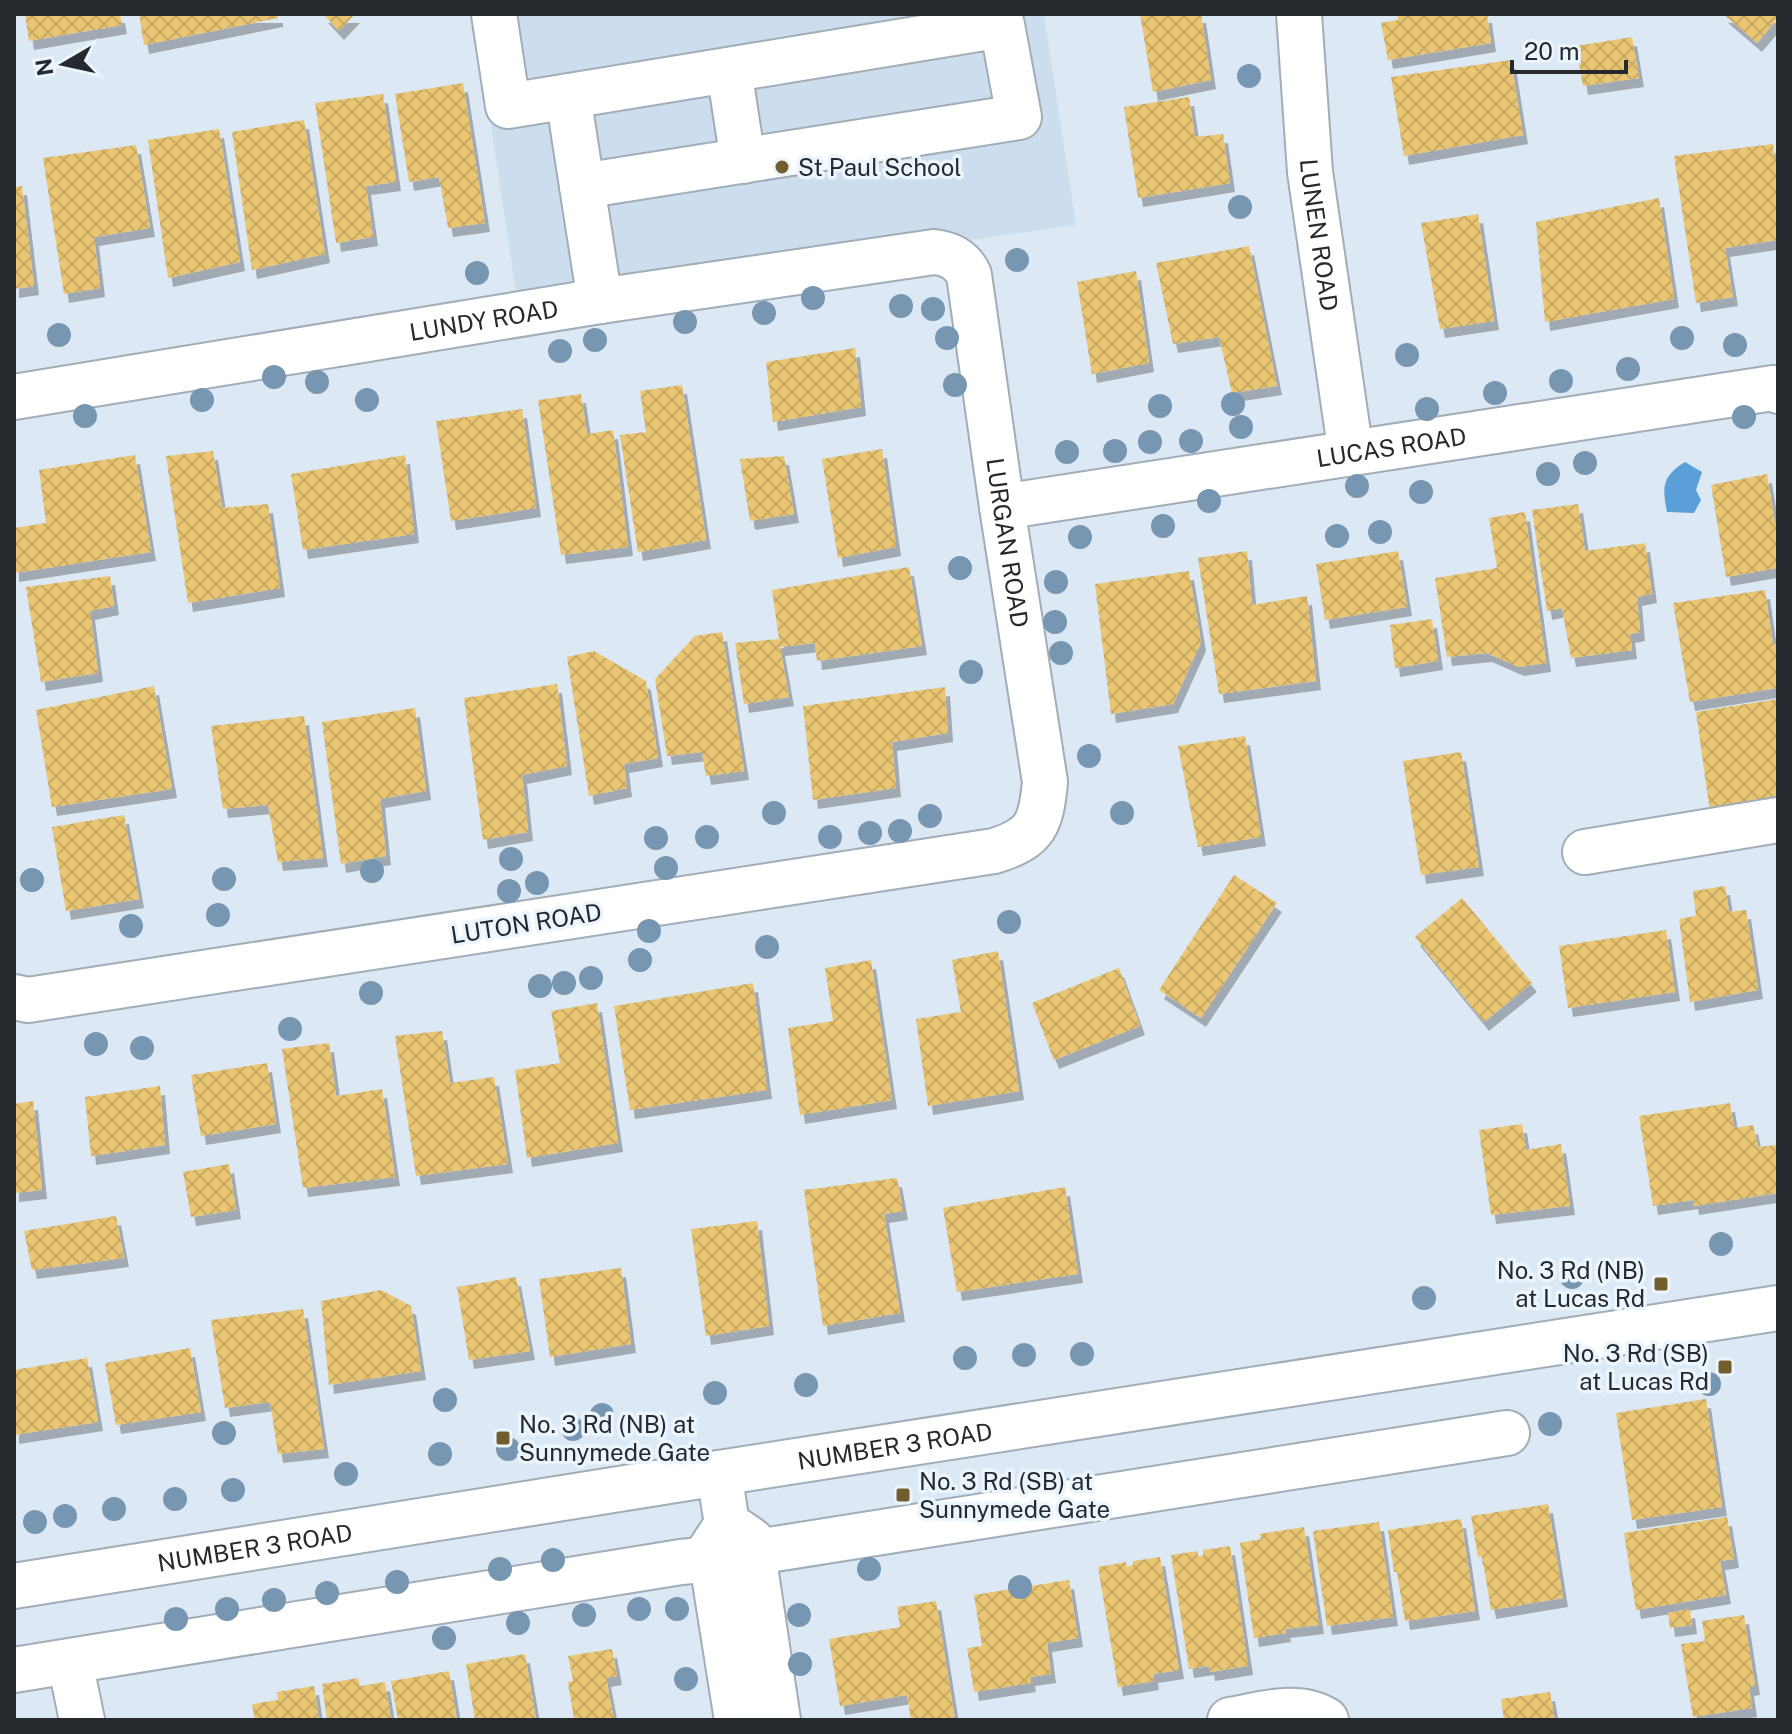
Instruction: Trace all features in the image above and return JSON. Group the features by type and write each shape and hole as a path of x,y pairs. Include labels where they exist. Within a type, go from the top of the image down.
{"street":[{"path":"494,14 508,106 1002,25 1019,117 582,186"},
{"name":"LUNEN ROAD","path":"1299,14 1310,172 1351,454"},
{"path":"729,70 743,161"},
{"path":"568,96 600,301"},
{"name":"LUNDY ROAD","path":"14,397 600,301 934,252 954,258"},
{"name":"LURGAN ROAD","path":"954,258 964,265 969,275 1045,782 1043,811 1032,830"},
{"name":"LUCAS ROAD","path":"1002,507 1773,388 1778,391"},
{"path":"1585,852 1778,820"},
{"name":"LUTON ROAD","path":"14,997 28,1000 994,851 1015,844 1032,830"},
{"name":"NUMBER 3 ROAD","path":"14,1586 1778,1308"},
{"path":"14,1670 681,1562 730,1545 1507,1433"},
{"path":"719,1473 730,1545 737,1720"},
{"path":"730,1545 778,1720"},
{"path":"70,1662 82,1720"},
{"path":"1230,1720 1307,1711 1326,1720"}],"shaded area":[{"name":"St Paul School","path":"474,14 1044,14 1076,225 518,305"}],"water":[{"path":"1685,462 1702,472 1696,490 1701,500 1694,513 1667,512 1664,496 1668,477"}],"building":[{"path":"25,14 120,14 122,25 29,41"},
{"path":"139,14 278,14 278,18 144,45"},
{"path":"323,14 355,14 339,31"},
{"path":"1140,14 1201,14 1211,80 1153,92"},
{"path":"1397,14 1487,14 1491,43 1388,60 1381,23 1398,20"},
{"path":"1723,14 1778,14 1778,18 1757,43"},
{"path":"1632,37 1639,78 1583,86 1576,46"},
{"path":"1511,60 1523,135 1404,156 1391,77"},
{"path":"463,83 485,223 448,228 439,177 409,182 395,94"},
{"path":"383,94 396,182 366,186 373,237 336,243 315,103"},
{"path":"1189,97 1195,137 1223,134 1230,183 1138,198 1124,107"},
{"path":"304,120 325,254 252,270 232,132"},
{"path":"219,129 240,262 168,278 148,140"},
{"path":"1773,144 1778,186 1778,240 1725,248 1733,297 1696,303 1674,156"},
{"path":"136,145 150,228 94,237 100,288 64,294 43,158"},
{"path":"22,186 34,286 14,289 14,187"},
{"path":"1659,198 1674,299 1545,322 1536,222"},
{"path":"1478,214 1494,321 1440,329 1421,223"},
{"path":"1249,246 1277,386 1232,393 1219,337 1173,344 1156,263"},
{"path":"1136,271 1149,363 1092,374 1077,282"},
{"path":"855,348 861,407 773,422 766,362"},
{"path":"682,385 706,540 638,552 620,435 646,432 640,391"},
{"path":"581,394 587,434 613,430 628,547 561,555 538,400"},
{"path":"522,409 536,508 451,521 436,421"},
{"path":"882,449 896,547 838,558 822,459"},
{"path":"213,451 222,508 268,504 280,588 188,603 166,456"},
{"path":"135,455 151,552 14,573 14,528 46,523 39,470"},
{"path":"405,455 414,534 303,550 291,474"},
{"path":"784,456 794,514 750,521 740,459"},
{"path":"1767,474 1775,523 1778,523 1778,568 1726,577 1711,485"},
{"path":"1578,504 1585,551 1645,543 1652,594 1637,597 1640,632 1630,634 1632,650 1571,658 1562,608 1547,611 1532,510"},
{"path":"1525,512 1546,663 1519,667 1487,653 1447,657 1435,578 1497,568 1489,518"},
{"path":"1247,551 1252,605 1307,596 1316,681 1219,694 1198,558"},
{"path":"1398,551 1407,607 1325,620 1316,564"},
{"path":"909,567 922,646 817,661 815,643 780,647 789,697 744,704 735,643 779,639 772,590"},
{"path":"1189,571 1201,642 1173,704 1111,714 1095,584"},
{"path":"110,576 114,606 90,611 98,673 41,682 26,587"},
{"path":"1765,590 1773,645 1778,644 1778,688 1690,702 1673,603"},
{"path":"1432,619 1438,661 1395,668 1390,625"},
{"path":"722,632 744,771 706,776 702,752 667,756 655,679 695,636"},
{"path":"594,651 646,681 658,758 624,764 627,788 589,796 567,657"},
{"path":"557,684 567,766 522,775 528,832 483,840 464,698"},
{"path":"154,686 172,789 52,807 36,710"},
{"path":"945,687 948,733 892,742 896,788 813,800 803,706"},
{"path":"1778,699 1778,800 1710,812 1696,712"},
{"path":"415,708 426,791 380,799 386,856 341,864 322,722"},
{"path":"304,716 323,858 278,862 268,805 223,809 211,726"},
{"path":"1245,736 1261,837 1198,847 1178,746"},
{"path":"1461,752 1479,867 1421,875 1403,761"},
{"path":"124,815 139,899 66,911 52,827"},
{"path":"1234,875 1277,903 1201,1018 1159,990"},
{"path":"1725,886 1729,912 1746,910 1758,990 1690,1002 1679,919 1696,916 1693,891"},
{"path":"1462,898 1532,983 1484,1022 1415,937"},
{"path":"1666,930 1675,992 1568,1008 1559,946"},
{"path":"998,951 1019,1091 928,1106 916,1019 961,1012 952,960"},
{"path":"871,960 892,1100 800,1115 788,1028 833,1021 825,968"},
{"path":"1119,968 1140,1026 1054,1060 1032,1003"},
{"path":"753,983 767,1090 630,1110 614,1006"},
{"path":"597,1003 618,1143 527,1158 515,1070 560,1063 551,1011"},
{"path":"442,1031 450,1083 494,1077 508,1164 416,1176 395,1036"},
{"path":"329,1043 336,1096 382,1089 395,1177 303,1188 282,1049"},
{"path":"267,1063 276,1124 201,1136 191,1075"},
{"path":"160,1086 165,1145 91,1156 85,1097"},
{"path":"33,1101 42,1190 14,1193 14,1104"},
{"path":"1730,1103 1734,1128 1753,1125 1758,1147 1776,1145 1778,1193 1694,1206 1693,1200 1653,1206 1639,1116"},
{"path":"1522,1124 1526,1150 1561,1144 1570,1206 1491,1215 1479,1130"},
{"path":"229,1164 236,1210 191,1217 183,1172"},
{"path":"897,1178 903,1211 884,1214 900,1313 823,1326 804,1190"},
{"path":"1065,1187 1078,1274 957,1292 943,1208"},
{"path":"116,1216 124,1258 32,1270 24,1231"},
{"path":"757,1221 769,1326 706,1336 691,1229"},
{"path":"621,1268 631,1344 550,1357 539,1279"},
{"path":"516,1277 530,1351 469,1360 457,1287"},
{"path":"381,1290 411,1306 421,1371 329,1385 321,1301"},
{"path":"303,1309 324,1449 278,1454 270,1402 225,1408 211,1320"},
{"path":"190,1348 201,1412 116,1425 105,1363"},
{"path":"87,1358 98,1422 14,1435 14,1370"},
{"path":"1706,1399 1722,1507 1632,1520 1616,1413"},
{"path":"1548,1504 1563,1598 1491,1610 1482,1556 1478,1557 1471,1516"},
{"path":"1727,1517 1734,1559 1720,1561 1726,1595 1636,1610 1624,1533"},
{"path":"1461,1519 1475,1611 1405,1621 1388,1530"},
{"path":"1379,1522 1393,1617 1327,1626 1313,1531"},
{"path":"1304,1527 1319,1625 1285,1629 1286,1633 1254,1638 1240,1543 1261,1539 1260,1534"},
{"path":"1230,1546 1248,1666 1210,1672 1209,1666 1189,1669 1171,1555 1198,1551 1198,1556 1203,1556 1203,1550"},
{"path":"1160,1557 1179,1670 1153,1674 1154,1681 1118,1687 1098,1567 1126,1562 1127,1567 1133,1565 1133,1561"},
{"path":"1069,1580 1078,1638 1047,1643 1051,1674 1030,1677 1031,1683 974,1692 967,1648 982,1646 974,1595"},
{"path":"936,1601 955,1720 911,1720 907,1695 840,1706 829,1639 900,1627 897,1607"},
{"path":"1690,1609 1692,1625 1670,1628 1668,1613"},
{"path":"1744,1615 1755,1686 1749,1687 1752,1708 1693,1717 1681,1644 1705,1641 1702,1621"},
{"path":"612,1649 617,1676 606,1678 614,1720 574,1720 568,1682 573,1681 568,1656"},
{"path":"525,1654 536,1720 475,1720 466,1664"},
{"path":"449,1671 457,1720 398,1720 391,1681"},
{"path":"358,1678 360,1686 385,1682 391,1720 327,1720 322,1684"},
{"path":"314,1686 319,1720 255,1720 252,1704 278,1700 277,1692"},
{"path":"1550,1692 1555,1720 1504,1720 1501,1699"}],"place":[{"name":"St Paul School","path":"782,167"},
{"name":"No. 3 Rd (NB) at Lucas Rd","path":"1661,1284"},
{"name":"No. 3 Rd (SB) at Lucas Rd","path":"1725,1367"},
{"name":"No. 3 Rd (NB) at Sunnymede Gate","path":"503,1438"},
{"name":"No. 3 Rd (SB) at Sunnymede Gate","path":"903,1495"}]}
